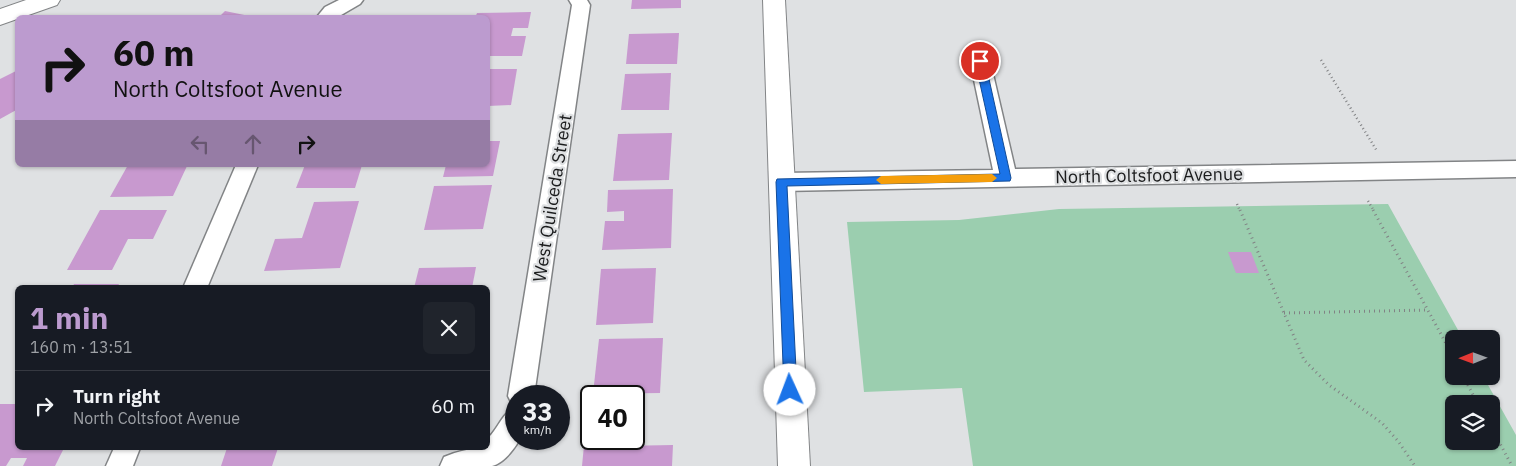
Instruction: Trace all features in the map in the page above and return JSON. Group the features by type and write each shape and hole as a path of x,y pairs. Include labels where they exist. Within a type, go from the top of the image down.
{"street":[{"path":"0,17 49,0"},
{"path":"328,15 354,0"},
{"name":"West Quilceda Street","path":"523,385 581,5 578,0"},
{"path":"774,0 794,466"},
{"path":"980,61 1006,178"},
{"path":"196,285 246,167"},
{"name":"North Coltsfoot Avenue","path":"781,182 1515,170"},
{"path":"454,466 471,462 497,449 505,440"},
{"path":"119,466 126,450"}],"path":[{"path":"1321,60 1380,154"},
{"path":"1368,201 1445,341"},
{"path":"1237,204 1304,360 1312,372 1394,433 1415,466"},
{"path":"1284,313 1428,310"},
{"path":"1500,444 1512,466"}],"green space":[{"path":"1388,204 1458,330 1445,330 1445,385 1488,385 1494,395 1445,395 1445,450 1500,450 1500,406 1516,435 1516,466 973,466 962,388 864,392 847,222 959,220 1059,209"}],"building":[{"path":"632,0 681,0 681,8 631,9"},
{"path":"225,11 244,15 221,15"},
{"path":"531,12 528,28 513,28 511,36 526,36 522,56 490,56 490,15 476,15 477,13"},
{"path":"679,33 677,64 626,64 629,34"},
{"path":"490,69 517,69 511,105 490,106"},
{"path":"15,72 15,111 0,119 0,79"},
{"path":"671,73 669,110 621,110 625,74"},
{"path":"672,133 669,180 613,181 618,134"},
{"path":"490,141 500,141 493,176 443,177 446,167 490,167"},
{"path":"127,167 187,167 173,196 110,197"},
{"path":"304,167 361,167 355,188 296,188"},
{"path":"492,185 483,229 424,230 434,186"},
{"path":"673,189 671,248 602,250 605,221 624,221 624,211 607,212 608,190"},
{"path":"359,201 340,268 264,271 275,239 302,238 314,202"},
{"path":"100,210 167,210 153,239 128,239 112,270 67,270"},
{"path":"1228,252 1251,252 1259,273 1236,273"},
{"path":"476,267 473,285 415,285 419,268"},
{"path":"656,268 653,323 596,325 601,269"},
{"path":"74,284 119,284 118,285"},
{"path":"663,338 660,393 645,393 645,385 594,385 599,339"},
{"path":"0,404 15,404 15,450 63,450 55,466 23,466 27,458 11,458 6,466 0,466"},
{"path":"673,445 672,466 582,466 584,450 645,450 645,446"},
{"path":"226,450 277,450 272,466 221,466"}],"slow traffic":[{"path":"881,180 992,178"}],"route":[{"path":"790,390 781,182 1006,178 980,61"}]}
